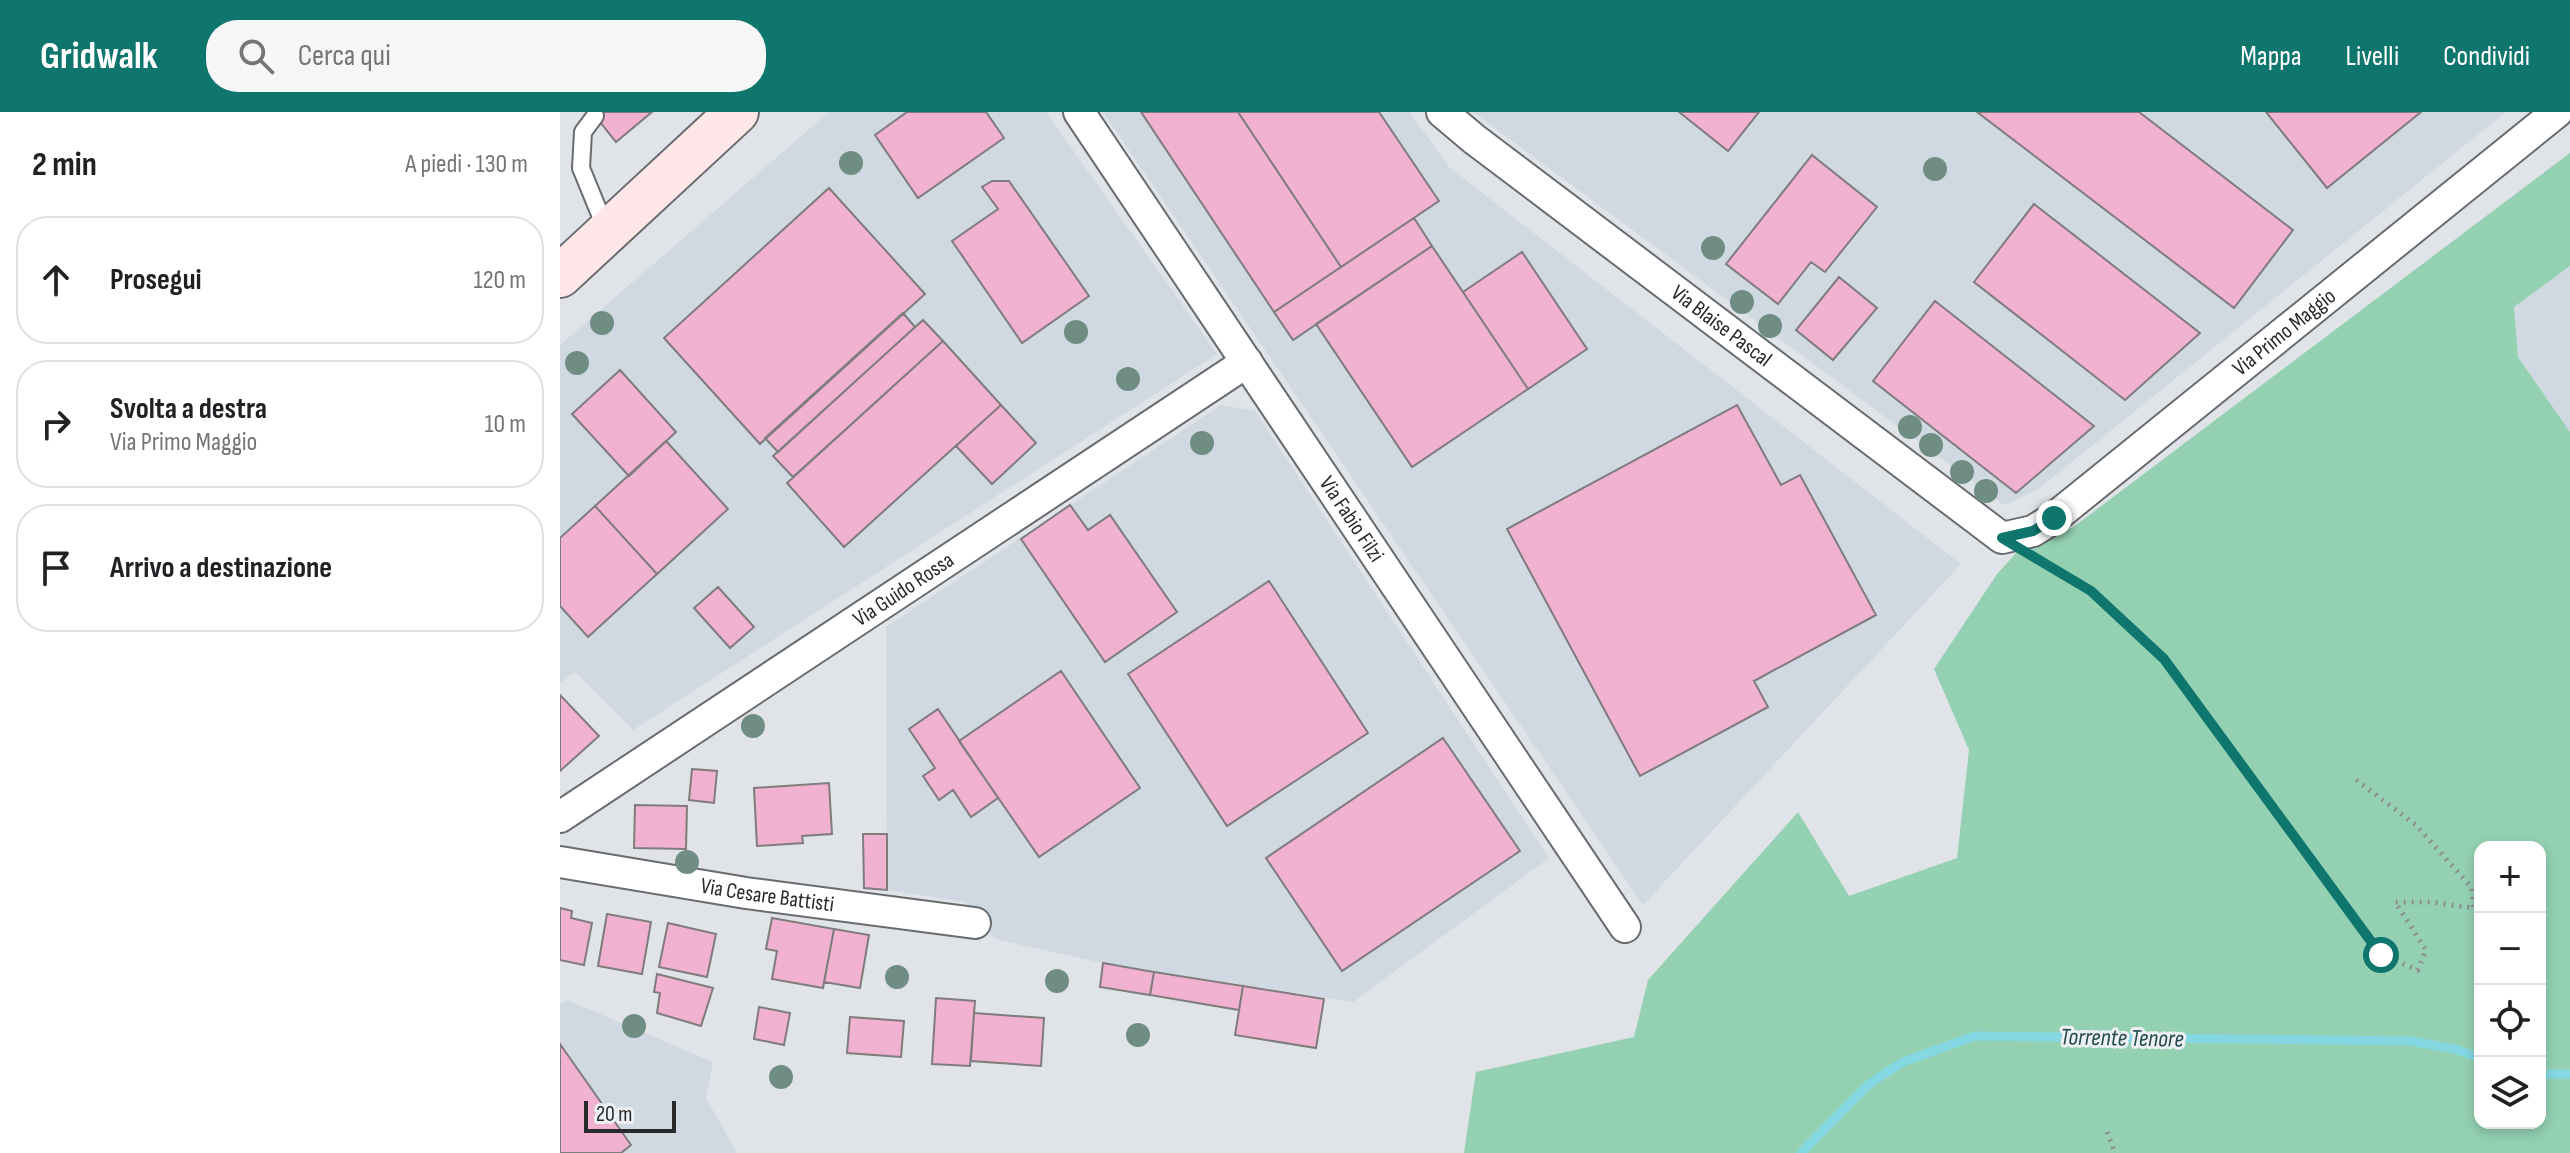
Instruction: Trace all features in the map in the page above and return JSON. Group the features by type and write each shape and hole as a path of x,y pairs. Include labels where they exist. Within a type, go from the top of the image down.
{"main road":[{"path":"560,276 737,112"}],"street":[{"name":"Via Fabio Filzi","path":"1079,112 1625,927"},
{"name":"Via Blaise Pascal","path":"1442,112 2002,538"},
{"name":"Via Primo Maggio","path":"2002,538 2033,531 2054,518 2557,112"},
{"name":"Via Guido Rossa","path":"560,817 1247,362"},
{"name":"Via Cesare Battisti","path":"560,862 746,893 975,923"}],"lane":[{"path":"595,116 583,132 581,168 607,232"}],"path":[{"path":"2002,538 2091,591 2164,659 2381,955 2418,970 2426,950 2395,902 2430,902 2474,908 2472,888 2416,825 2355,779"},
{"path":"2107,1132 2115,1153"}],"shaded area":[{"path":"829,112 1046,112 1217,354 633,730 575,672 560,683 560,345"},
{"path":"1103,112 1409,112 1450,168 1961,564 1643,905"},
{"path":"1473,112 2506,112 2037,490 2004,505"},
{"path":"2570,266 2570,432 2518,357 2514,306"},
{"path":"1221,405 1255,411 1549,858 1353,1002 1103,963 995,939 965,902 887,890 886,627"},
{"path":"567,1000 713,1062 706,1098 737,1153 560,1153 560,1004"}],"green space":[{"path":"2570,153 2570,266 2514,307 2518,357 2570,432 2570,1153 1464,1153 1476,1072 1634,1037 1648,980 1798,812 1849,896 1957,858 1969,750 1934,669 1997,574 2030,538 2072,528"}],"building":[{"path":"592,112 652,112 616,142"},
{"path":"907,112 986,112 1004,138 918,198 875,135"},
{"path":"1141,112 1238,112 1341,267 1274,312"},
{"path":"1238,112 1379,112 1439,201 1341,267"},
{"path":"1679,112 1759,112 1728,151"},
{"path":"1977,112 2139,112 2293,230 2234,308"},
{"path":"2266,112 2421,112 2327,188"},
{"path":"1812,155 1877,207 1825,272 1811,262 1778,304 1726,264"},
{"path":"992,181 1009,181 1089,296 1022,343 952,241 998,209 982,187"},
{"path":"829,188 925,294 760,444 664,338"},
{"path":"2034,204 2200,333 2125,400 1974,282"},
{"path":"1414,218 1432,246 1293,340 1274,312"},
{"path":"1432,246 1528,389 1412,467 1316,324"},
{"path":"1522,252 1587,349 1528,389 1463,292"},
{"path":"1839,277 1877,308 1833,360 1796,330"},
{"path":"1935,301 2094,426 2016,493 1873,381"},
{"path":"903,313 915,327 778,452 765,438"},
{"path":"923,320 943,341 793,477 773,456"},
{"path":"943,341 1001,405 844,547 787,483"},
{"path":"620,370 676,432 629,476 572,414"},
{"path":"1001,405 1036,443 992,484 956,446"},
{"path":"1737,405 1781,485 1800,475 1876,615 1754,681 1768,707 1640,776 1507,529"},
{"path":"666,441 728,509 657,574 595,506"},
{"path":"1070,505 1088,530 1110,515 1177,612 1105,662 1021,539"},
{"path":"595,506 657,574 588,637 560,606 560,538"},
{"path":"1269,581 1368,733 1227,826 1128,674"},
{"path":"718,587 754,627 730,648 694,608"},
{"path":"1061,671 1140,788 1039,857 959,741"},
{"path":"560,695 599,736 560,771"},
{"path":"938,709 998,798 971,817 953,790 939,800 923,776 935,768 909,729"},
{"path":"1443,738 1520,851 1342,971 1266,858"},
{"path":"692,769 717,771 714,803 689,800"},
{"path":"829,783 832,834 802,836 803,843 757,846 754,788"},
{"path":"635,805 687,806 686,849 634,848"},
{"path":"863,834 887,834 887,890 864,888"},
{"path":"560,908 572,911 571,918 592,923 584,965 560,960"},
{"path":"607,914 651,922 642,974 598,966"},
{"path":"772,918 834,929 823,988 772,979 777,951 766,949"},
{"path":"668,923 716,934 707,977 659,967"},
{"path":"834,929 869,935 860,988 824,982"},
{"path":"1103,963 1154,972 1150,995 1100,987"},
{"path":"1154,972 1243,986 1239,1010 1150,995"},
{"path":"657,974 713,988 701,1026 657,1013 660,993 654,992"},
{"path":"1243,986 1324,999 1316,1048 1235,1035"},
{"path":"936,998 975,1001 970,1066 932,1064"},
{"path":"759,1007 790,1013 784,1045 754,1039"},
{"path":"974,1013 1044,1018 1041,1066 971,1061"},
{"path":"850,1017 904,1021 901,1057 847,1053"},
{"path":"560,1044 631,1145 621,1153 560,1153"}],"waterway":[{"name":"Torrente Tenore","path":"1801,1153 1869,1084 1903,1062 1975,1036 2410,1041 2455,1049 2477,1057"},
{"name":"Torrente Tenore","path":"2546,1074 2570,1074"}],"route":[{"path":"2054,518 2033,531 2002,538 2091,591 2164,659 2381,955"}]}
